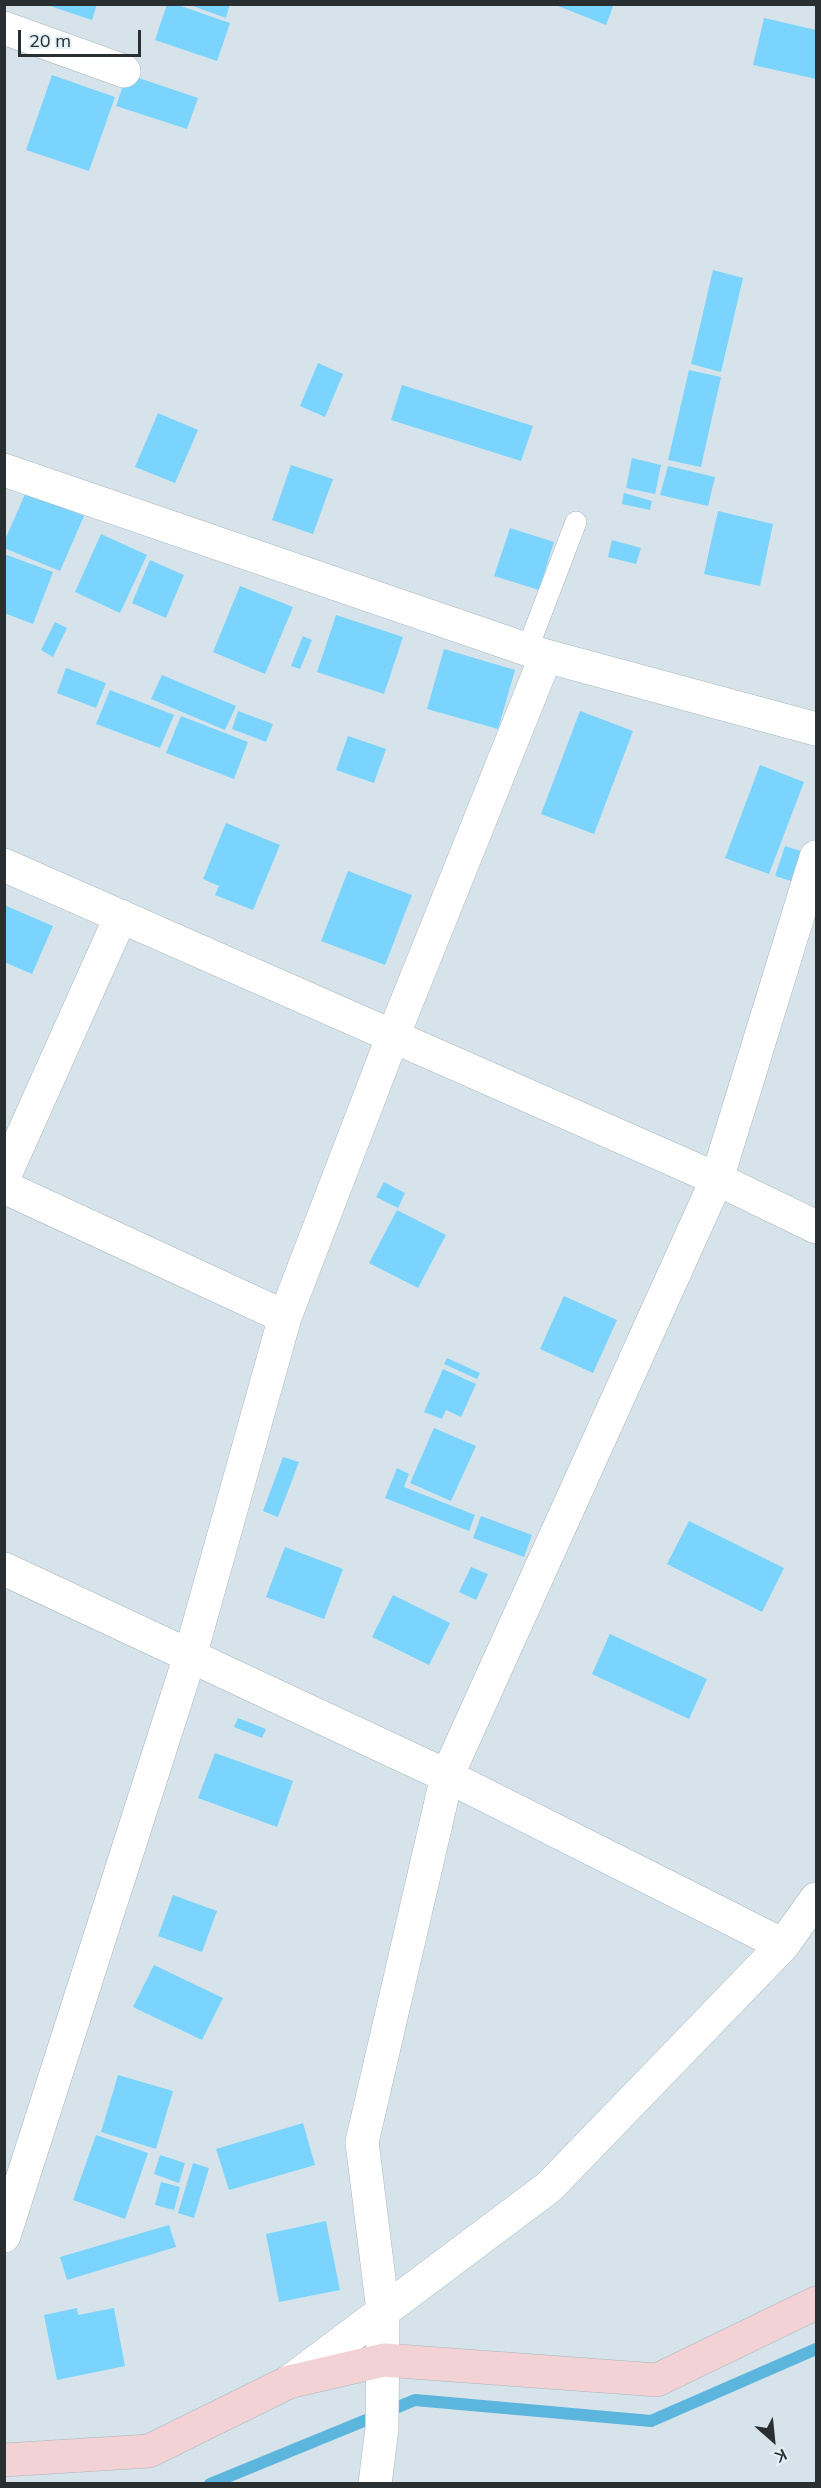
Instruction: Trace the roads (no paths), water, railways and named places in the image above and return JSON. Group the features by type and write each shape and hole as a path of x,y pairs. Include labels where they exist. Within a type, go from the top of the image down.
{"street":[{"path":"4,28 124,71"},
{"path":"4,470 536,653 816,729"},
{"path":"4,2236 190,1656 285,1317 536,653"},
{"path":"375,2484 383,2413 383,2311 362,2142 447,1776 717,1179 816,857"},
{"path":"4,865 717,1179 816,1227"},
{"path":"4,1177 121,916"},
{"path":"4,1187 285,1317"},
{"path":"4,1569 447,1776 783,1945"},
{"path":"4,2460 149,2451 289,2382 549,2187 783,1945 816,1899"},
{"path":"289,2382 384,2360 657,2380 816,2303"}],"lane":[{"path":"536,653 553,577 576,522"}],"waterway":[{"path":"210,2484 415,2400 651,2421 816,2349"}]}
